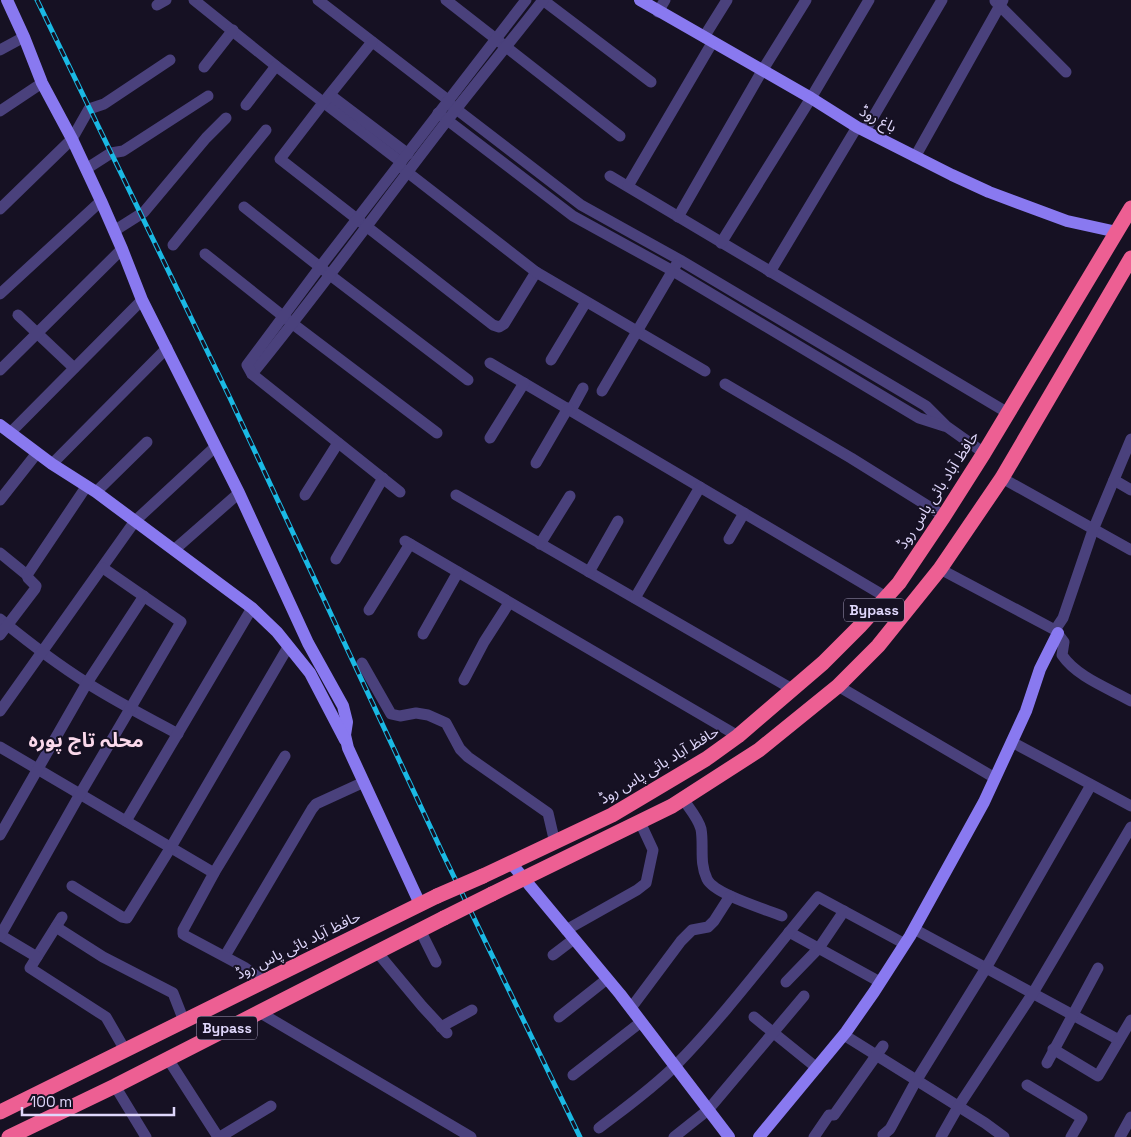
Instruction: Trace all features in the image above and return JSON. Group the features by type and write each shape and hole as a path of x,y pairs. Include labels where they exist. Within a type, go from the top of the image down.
{"highway":[{"name":"حافظ آباد بائی پاس روڈ","path":"0,1112 420,904 612,815 706,759 738,736 823,664 899,582 984,453 1131,208"},
{"name":"Bypass","path":"9,1137 115,1086 420,930 640,822 683,799 759,750 838,686 878,646 940,569 1002,478 1131,258"}],"street":[{"path":"6,0 24,36 42,83 72,139 101,201 142,300 239,493 308,643 343,706 347,722 345,735 348,748"},
{"path":"194,0 276,66 327,99 536,272 706,371"},
{"path":"318,0 581,205 680,260 788,326 926,406 946,426 984,453"},
{"path":"446,0 620,136"},
{"path":"249,370 294,324 330,275 362,222 404,163 443,117 496,38 526,0"},
{"path":"451,104 507,47 543,0 651,82"},
{"name":"باغ روڈ","path":"640,0 811,98 861,129 915,157 989,192 1028,207 1067,221 1117,232"},
{"path":"658,12 665,0"},
{"path":"628,186 708,40 727,0"},
{"path":"678,217 762,71 806,0"},
{"path":"721,243 869,0"},
{"path":"770,272 942,0"},
{"path":"915,157 999,2 1066,72"},
{"path":"204,67 233,30"},
{"path":"0,50 24,36"},
{"path":"372,42 280,159 493,325 499,326 504,324 536,272"},
{"path":"0,209 72,139 89,109 104,104 170,60"},
{"path":"246,105 276,66"},
{"path":"0,111 42,83"},
{"path":"86,169 111,153 123,151 208,96"},
{"path":"404,163 443,117"},
{"path":"443,117 573,216 673,271 919,418 946,426"},
{"path":"114,231 144,212 206,138 226,118"},
{"path":"173,245 266,130"},
{"path":"610,176 1008,413"},
{"path":"0,294 101,201"},
{"path":"573,216 581,205"},
{"path":"244,206 330,275 468,380"},
{"path":"249,370 283,315 320,267 362,222"},
{"path":"0,370 122,249"},
{"path":"205,254 437,433"},
{"path":"602,391 680,260"},
{"path":"142,300 74,368 3,428 135,521 252,608 277,632 310,673 348,748 420,904"},
{"path":"551,360 586,302"},
{"path":"18,315 74,368"},
{"path":"782,336 788,326"},
{"path":"52,464 167,348"},
{"path":"490,363 886,596"},
{"path":"249,370 400,492"},
{"path":"490,438 524,384"},
{"path":"724,384 851,458 944,516"},
{"path":"536,463 583,388"},
{"path":"758,1137 844,1035 880,982 914,929 984,802 1026,712 1040,668 1053,645 1056,631 1063,618 1093,530 1131,439"},
{"path":"27,576 91,490 147,442"},
{"path":"306,495 338,443"},
{"path":"0,711 135,521 215,446"},
{"path":"0,500 37,453"},
{"path":"336,559 383,478"},
{"path":"1002,478 1131,550"},
{"path":"1114,480 1131,490"},
{"path":"635,598 700,488"},
{"path":"174,550 239,493"},
{"path":"456,495 792,689"},
{"path":"540,544 570,496"},
{"path":"729,539 744,513"},
{"path":"589,572 618,521"},
{"path":"369,610 407,543 738,736"},
{"path":"0,553 36,586 2,626 87,683 130,709 178,734"},
{"path":"36,957 0,935 181,622 103,568"},
{"path":"940,569 1056,631 1064,642 1062,655 1068,663 1078,671 1131,701"},
{"path":"423,634 458,572"},
{"path":"0,835 87,683 144,596"},
{"path":"464,680 484,642 509,603"},
{"path":"126,821 252,608"},
{"path":"72,886 122,917 127,918 171,847 288,647"},
{"path":"362,663 390,714 400,716 416,713 428,715 446,723 460,749 468,758 548,813 555,843"},
{"path":"838,686 995,778"},
{"path":"1012,742 1131,806"},
{"path":"0,747 214,873"},
{"path":"264,981 244,967 183,934 214,873 285,756"},
{"path":"224,956 316,804 364,782"},
{"path":"884,1137 916,1081 986,968 1091,784"},
{"path":"683,799 701,828 702,861 707,880 730,896 782,916"},
{"path":"553,955 570,935 646,883 653,850 640,822"},
{"path":"941,1137 958,1107 1033,993 1131,827"},
{"path":"511,863 631,1008 729,1137"},
{"path":"631,1008 681,942 692,930 708,927 730,896"},
{"path":"599,1128 675,1066 732,1004 818,897 905,944"},
{"path":"786,982 819,948 844,911"},
{"path":"125,1050 106,1017 30,968 59,922 103,957 173,993 184,1021"},
{"path":"914,929 1119,1040"},
{"path":"420,930 436,962"},
{"path":"790,932 880,982"},
{"path":"377,952 444,1030 472,1010"},
{"path":"1047,1062 1098,968"},
{"path":"558,1017 607,979"},
{"path":"674,1137 708,1110 804,996"},
{"path":"259,1012 471,1137"},
{"path":"754,1017 817,1068"},
{"path":"1053,1049 1098,1076 1131,1020"},
{"path":"574,1075 641,1022"},
{"path":"844,1035 880,1051 916,1081 1004,1137"},
{"path":"814,1137 829,1115 834,1115 880,1051"},
{"path":"168,1059 219,1137 272,1106"},
{"path":"1027,1085 1082,1118 1071,1137"},
{"path":"115,1086 146,1137"},
{"path":"1120,1137 1131,1117"}],"railway":[{"path":"37,0 229,396 443,854 580,1137"}],"district":[{"name":"محلہ تاج پورہ","path":"86,740"}]}
